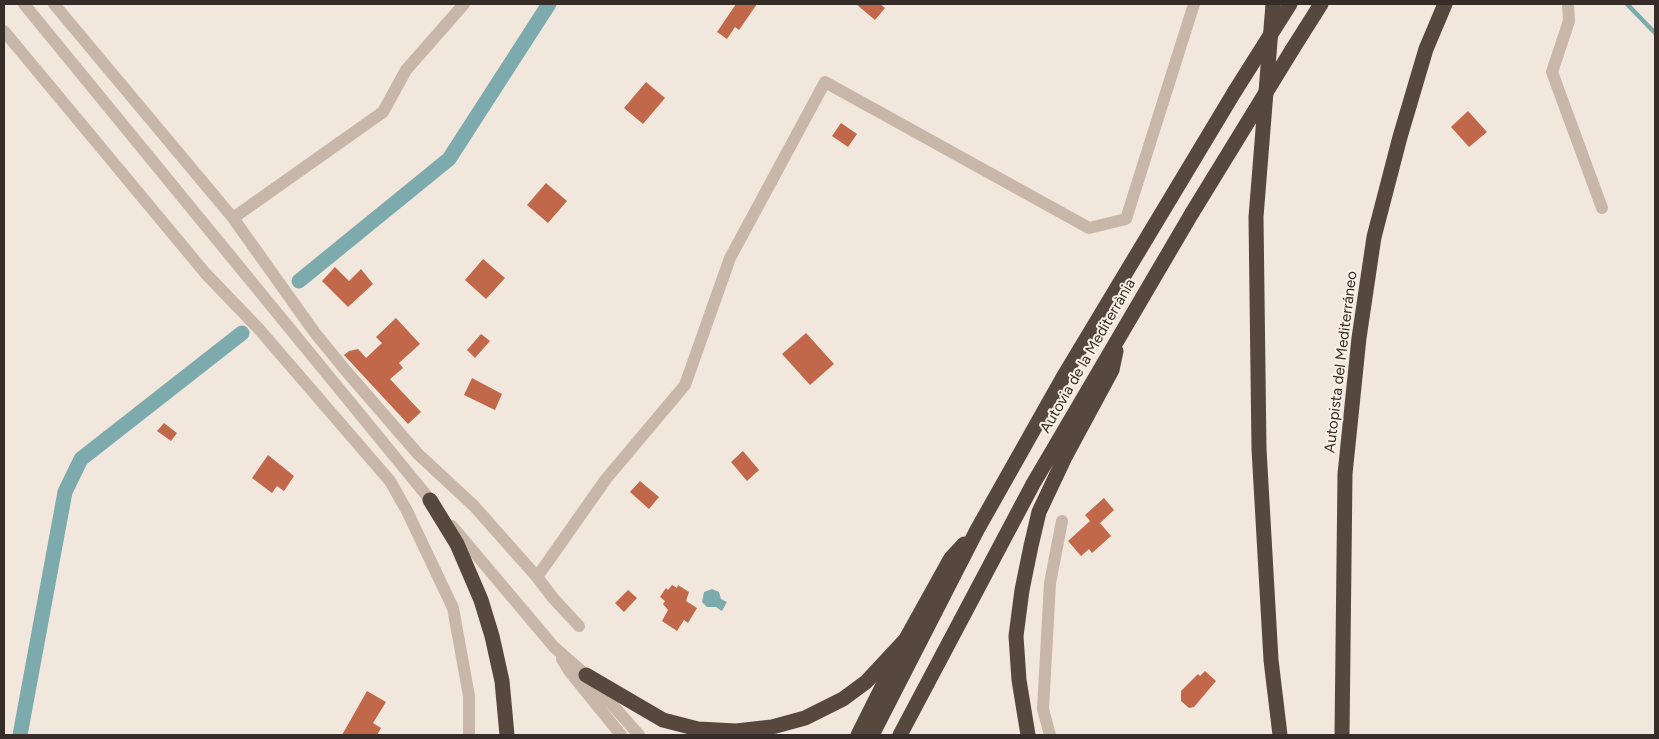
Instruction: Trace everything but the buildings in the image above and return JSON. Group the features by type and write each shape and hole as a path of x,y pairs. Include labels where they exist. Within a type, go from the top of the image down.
{"highway":[{"path":"1273,4 1256,217 1259,449 1271,660 1280,735"},
{"name":"Autovia de la Mediterrània","path":"872,735 977,530 1066,374 1290,4"},
{"name":"Autovia de la Mediterrània","path":"900,735 1033,484 1192,213 1321,4"},
{"name":"Autopista del Mediterráneo","path":"1342,735 1345,474 1359,338 1374,237 1397,146 1426,49 1445,4"},
{"path":"1028,735 1019,680 1016,636 1022,590 1031,546 1039,512 1052,483 1112,370 1118,339"},
{"path":"430,500 457,544 481,600 502,680 507,735"},
{"path":"858,735 906,639 951,558 977,530"},
{"path":"586,675 663,720 698,729 736,731 772,727 805,718 843,699 866,682 906,639"}],"street":[{"path":"24,4 430,500 554,647 570,672 621,735"},
{"path":"54,4 234,218 315,333 347,372 418,454 474,506 579,626"},
{"path":"234,218 383,112 406,70 464,4"},
{"path":"537,577 606,479 685,385 730,258 825,82 1089,228 1126,219 1194,4"},
{"path":"1568,4 1569,21 1552,72 1602,208"},
{"path":"4,31 206,274 258,328 390,482 407,511 453,608 469,696 469,735"},
{"path":"1050,735 1044,709 1050,592 1062,520"},
{"path":"554,647 586,675 639,735"}],"water":[{"path":"712,589 719,592 721,599 727,602 722,611 716,607 707,607 702,602 704,592"}],"waterway":[{"path":"299,281 449,159 549,4"},
{"path":"1627,4 1655,33"},
{"path":"20,735 65,492 81,459 242,333"}]}
